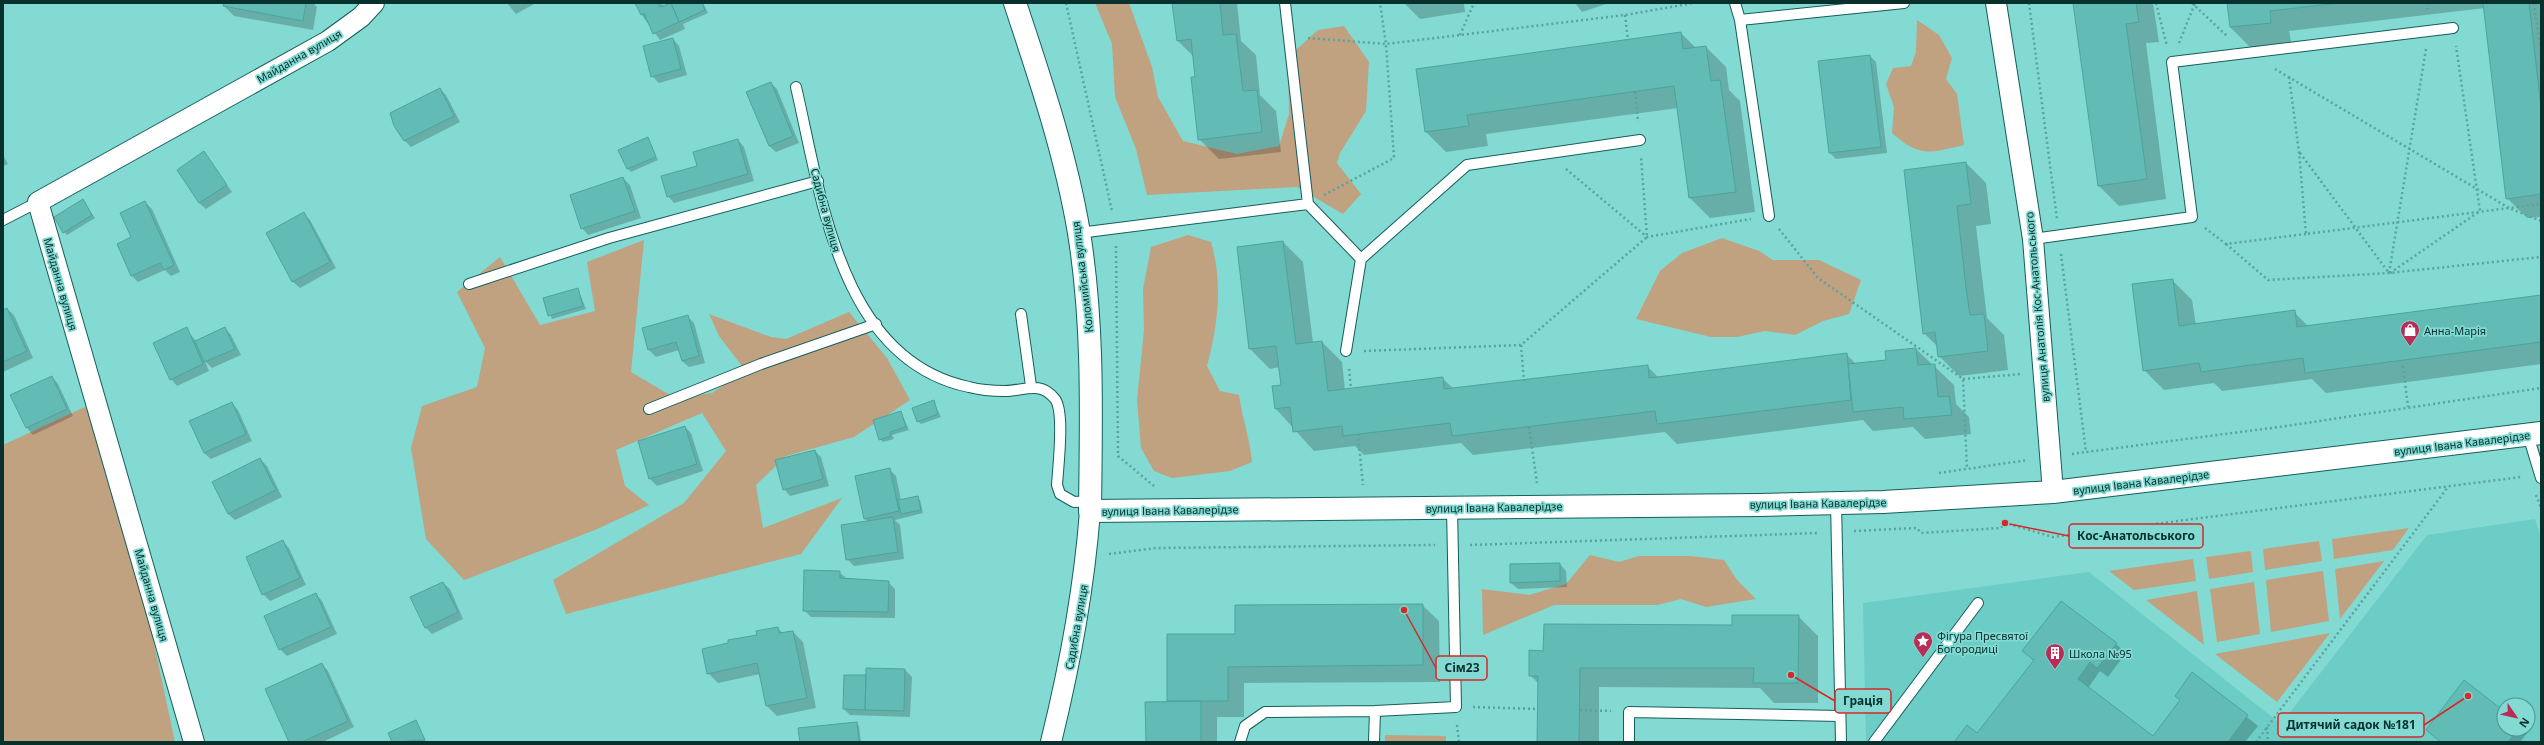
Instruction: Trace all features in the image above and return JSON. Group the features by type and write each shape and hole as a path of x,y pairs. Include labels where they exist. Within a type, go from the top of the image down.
{"street":[{"name":"Майданна вулиця","path":"194,742 38,202 328,41 360,17 374,3"},
{"name":"Коломийська вулиця","path":"1015,3 1050,110 1079,233 1089,327 1092,386 1090,506"},
{"name":"вулиця Анатолія Кос-Анатольського","path":"1996,3 2033,239 2053,492"},
{"name":"вулиця Івана Кавалерідзе","path":"1090,506 1452,508 1759,505 2053,492 2535,434"},
{"name":"Садибна вулиця","path":"1051,742 1074,641 1087,557 1090,506"}],"lane":[{"path":"1285,3 1308,204 1361,259"},
{"path":"1735,3 1740,20 1769,216"},
{"path":"1740,20 1904,3"},
{"path":"2033,239 2192,217 2172,62 2453,28"},
{"name":"Садибна вулиця","path":"796,87 834,247 848,280 876,324 903,356 913,365 932,375 970,387 1006,391 1031,386"},
{"path":"1346,351 1361,259 1467,165 1640,140"},
{"path":"469,284 609,238 818,181"},
{"path":"3,220 38,202"},
{"path":"1079,233 1308,204"},
{"path":"1021,314 1031,386 1048,392 1059,407 1057,485 1060,494 1074,502 1090,506"},
{"path":"649,409 761,364 876,324"},
{"path":"2535,434 2540,476"},
{"path":"1836,502 1841,742"},
{"path":"1240,742 1245,726 1265,712 1375,711 1456,707 1454,545 1452,508"},
{"path":"1874,742 1978,603"},
{"path":"1374,742 1375,711"},
{"path":"1630,742 1629,712 1840,716"}],"path":[{"path":"1066,3 1116,229 1118,456 1155,487 1162,488"},
{"path":"1308,204 1394,158 1386,44 1380,3"},
{"path":"1460,35 1474,3"},
{"path":"1289,36 1386,44 1625,15 1694,3"},
{"path":"2030,3 2086,452 2279,427 2541,388"},
{"path":"2156,3 2172,62"},
{"path":"2534,3 2541,51"},
{"path":"2172,62 2193,4 2246,53 2289,77 2477,191 2509,208 2541,221"},
{"path":"1625,15 1628,40"},
{"path":"2453,28 2480,212"},
{"path":"2389,274 2429,32"},
{"path":"2289,77 2299,152 2306,234"},
{"path":"1635,92 1647,237"},
{"path":"2299,152 2389,274"},
{"path":"1548,153 1647,237"},
{"path":"2226,244 2541,204"},
{"path":"2389,274 2480,212"},
{"path":"1346,351 1521,344 1647,237 1769,216 1818,278 1963,379 2043,372"},
{"path":"2192,217 2268,280 2389,274 2541,258"},
{"path":"1521,344 1524,381"},
{"path":"2403,366 2408,407"},
{"path":"1963,379 1967,469"},
{"path":"1529,427 1538,488"},
{"path":"1358,434 1364,493"},
{"path":"1087,557 1156,548 1544,544 1917,528 1922,534 2001,528 2005,523 2053,537 2448,486 2540,476"},
{"path":"2256,742 2448,486"},
{"path":"1456,707 1537,709"},
{"path":"1580,710 1629,712"},
{"path":"2267,727 2268,742"}],"shaded area":[{"path":"1095,3 1129,3 1152,67 1158,97 1183,141 1237,154 1279,146 1289,114 1288,57 1318,30 1344,26 1369,62 1366,111 1340,153 1337,163 1361,194 1343,214 1297,187 1147,195 1136,149 1115,97 1112,44"},
{"path":"1917,20 1939,35 1952,58 1946,79 1957,94 1964,145 1934,151 1918,150 1910,147 1892,133 1894,107 1886,84 1893,68 1911,66 1916,52"},
{"path":"1188,235 1211,242 1217,273 1218,304 1214,335 1207,366 1220,391 1239,395 1250,445 1252,462 1230,471 1172,478 1154,471 1141,448 1137,400 1144,330 1143,289 1151,247"},
{"path":"1722,238 1759,251 1773,260 1819,260 1861,280 1849,314 1823,321 1795,335 1765,331 1737,337 1711,337 1636,319 1660,271 1682,253"},
{"path":"644,240 631,372 675,398 712,393 745,370 719,336 709,314 771,337 786,339 849,312 887,358 910,400 854,437 786,456 756,485 763,528 842,498 801,554 566,614 553,580 684,503 726,451 702,413 616,450 625,486 649,505 595,530 464,580 426,539 411,448 422,406 477,387 485,348 457,292 500,257 540,325 595,311 587,262"},
{"path":"87,406 142,588 175,742 3,742 3,445"},
{"path":"2535,519 2541,538 2541,742 1866,742 1863,603 2089,572 2281,724 2427,535"},
{"path":"2409,528 2393,550 2334,559 2332,539"},
{"path":"2319,541 2322,561 2265,570 2263,549"},
{"path":"2251,551 2253,572 2209,579 2206,557"},
{"path":"1590,555 1619,562 1639,556 1690,556 1724,560 1737,580 1756,599 1706,607 1681,599 1657,605 1554,605 1483,635 1482,589 1529,595 1566,584"},
{"path":"2193,559 2196,581 2134,590 2109,571"},
{"path":"2384,561 2340,619 2335,569"},
{"path":"2323,571 2329,621 2271,632 2266,580"},
{"path":"2254,582 2260,634 2217,642 2210,589"},
{"path":"2197,591 2204,645 2146,600"},
{"path":"2330,633 2277,702 2215,654"},
{"path":"1385,735 1446,736 1446,742 1385,742"}],"building":[{"path":"224,3 306,3 303,21 223,6"},
{"path":"635,3 658,3 660,7 671,3 679,22 653,34 644,13 641,15"},
{"path":"671,3 702,3 705,10 679,22"},
{"path":"1172,3 1220,3 1223,35 1236,34 1243,91 1257,90 1262,132 1198,140 1191,77 1195,77 1191,39 1177,41"},
{"path":"2073,3 2136,3 2139,22 2126,24 2147,179 2098,186"},
{"path":"2227,3 2339,3 2270,11 2271,23 2230,27"},
{"path":"2483,3 2529,3 2541,107 2541,194 2506,199"},
{"path":"1681,32 1683,49 1706,46 1711,81 1720,80 1736,192 1689,198 1674,86 1467,115 1469,126 1425,132 1416,69"},
{"path":"673,38 681,69 651,77 643,46"},
{"path":"1870,55 1881,147 1829,153 1818,61"},
{"path":"771,82 793,136 769,146 746,92"},
{"path":"440,88 454,116 404,141 394,126 390,113"},
{"path":"648,137 656,157 627,169 618,150"},
{"path":"738,139 748,174 667,197 661,176 697,166 693,152"},
{"path":"204,151 227,185 199,203 177,170"},
{"path":"1966,162 1971,204 1957,206 1966,288 1970,315 1984,314 1988,351 1938,357 1935,332 1923,334 1904,170"},
{"path":"623,177 635,211 581,229 570,195"},
{"path":"83,199 92,215 63,233 54,217"},
{"path":"145,201 174,265 164,270 160,263 131,276 117,244 131,237 120,213"},
{"path":"304,212 330,262 292,282 266,233"},
{"path":"1283,241 1296,344 1322,341 1328,391 1443,377 1444,389 1648,365 1649,378 1847,353 1851,400 1657,424 1655,411 1452,436 1450,423 1343,436 1342,426 1293,432 1290,407 1275,409 1272,386 1281,385 1276,346 1249,349 1237,247"},
{"path":"2173,279 2179,326 2295,310 2297,327 2541,295 2541,342 2305,373 2303,358 2201,372 2199,363 2143,371 2132,284"},
{"path":"578,288 583,306 548,316 543,298"},
{"path":"7,308 27,351 3,362 3,310"},
{"path":"688,315 699,356 682,361 676,342 648,350 642,328"},
{"path":"187,327 203,364 170,380 153,343"},
{"path":"225,327 235,349 204,362 195,341"},
{"path":"1916,348 1918,365 1935,364 1938,397 1949,396 1952,415 1904,419 1903,407 1853,412 1848,364 1886,360 1885,351"},
{"path":"52,376 67,409 26,428 10,395"},
{"path":"934,400 938,414 917,422 912,408"},
{"path":"232,402 246,434 204,453 189,421"},
{"path":"901,411 906,427 890,432 891,436 879,440 873,420"},
{"path":"685,426 697,464 649,479 638,441"},
{"path":"815,450 823,479 783,490 775,460"},
{"path":"260,458 276,490 228,514 212,482"},
{"path":"890,468 899,511 864,519 855,476"},
{"path":"918,496 921,510 901,514 898,500"},
{"path":"893,517 898,552 846,560 841,525"},
{"path":"283,540 300,578 262,595 246,557"},
{"path":"1560,563 1560,581 1510,583 1510,564"},
{"path":"804,570 840,571 840,578 889,581 888,612 803,611"},
{"path":"443,582 458,612 425,628 410,597"},
{"path":"316,593 331,627 279,650 264,616"},
{"name":"Школа №95","path":"2061,601 2117,643 2097,668 2090,662 2078,679 2153,736 2180,700 2175,696 2192,672 2248,715 2228,742 1954,742 1967,725 1977,733 2034,660 2022,651"},
{"path":"1423,604 1423,665 1228,667 1228,701 1167,701 1167,634 1235,634 1235,605"},
{"path":"1732,615 1799,615 1798,683 1753,683 1754,668 1580,668 1579,742 1537,742 1538,676 1529,676 1529,650 1543,651 1544,624 1732,625"},
{"path":"778,627 779,633 793,631 807,698 766,706 757,663 707,674 702,649 728,643 728,640 757,635 756,631"},
{"path":"322,663 348,721 302,742 289,742 265,689"},
{"path":"866,668 905,669 904,711 865,710"},
{"path":"844,675 866,675 865,710 843,709"},
{"path":"2464,680 2496,705 2496,737 2512,737 2508,742 2441,742 2426,730"},
{"path":"1201,701 1201,742 1146,742 1145,702"},
{"path":"416,720 425,740 392,742 388,733"},
{"path":"857,722 859,742 800,742 798,728"}],"place":[{"name":"Анна-Марія","path":"2410,347"},
{"name":"Кос-Анатольського","path":"2005,523"},
{"name":"Сім23","path":"1404,610"},
{"name":"Фігура Пресвятої Богородиці","path":"1923,658"},
{"name":"Школа №95","path":"2055,670"},
{"name":"Грація","path":"1791,675"},
{"name":"Дитячий садок №181","path":"2468,696"}]}
